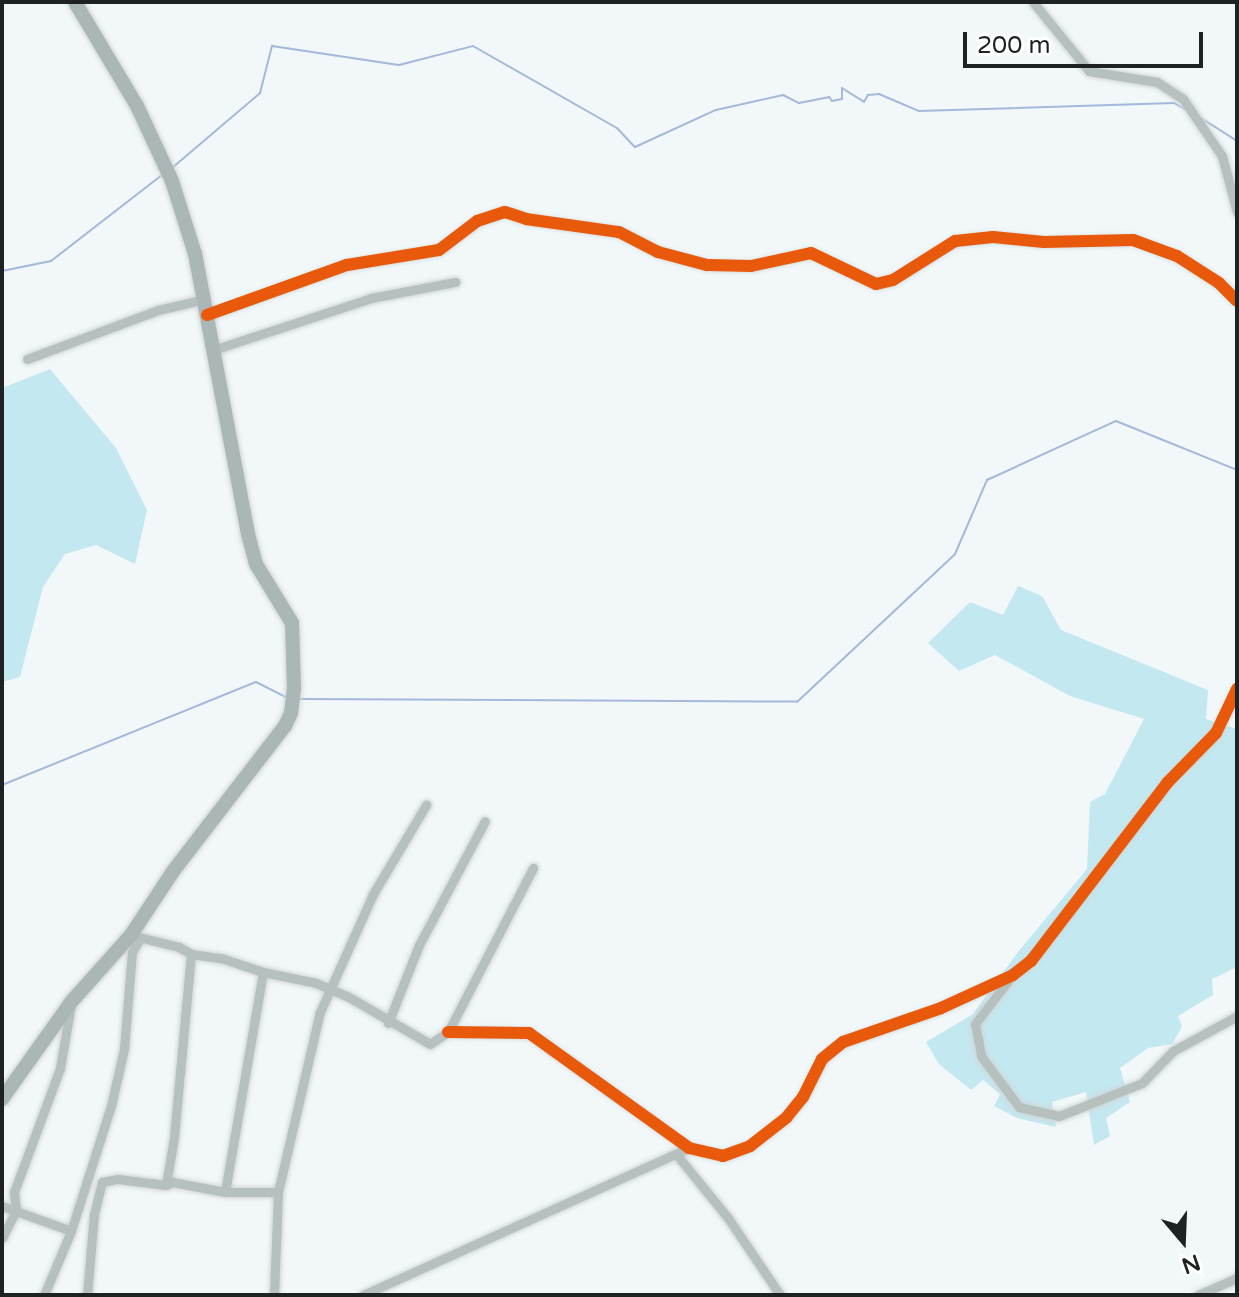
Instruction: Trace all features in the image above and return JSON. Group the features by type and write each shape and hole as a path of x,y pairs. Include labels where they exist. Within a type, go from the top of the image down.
{"main road":[{"path":"2,1099 72,1001 136,936 174,870 250,774 291,713 294,687 292,623 256,564 205,299 168,174 126,85 75,2"}],"street":[{"path":"1033,2 1089,71 1157,82 1183,99 1222,156 1237,212"},
{"path":"207,315 347,265 439,250 477,221 505,212 526,219 619,232 658,252 707,265 751,266 811,253 876,284 893,280 955,241 993,237 1044,242 1133,240 1177,256 1219,283 1237,301"},
{"path":"213,350 371,298 455,282"},
{"path":"27,359 158,310 205,299"},
{"path":"1237,689 1216,733 1167,783 1049,940 1013,975 975,1024 981,1056 1019,1107 1059,1116 1142,1083 1173,1051 1237,1016"},
{"path":"274,1295 278,1192 305,1064 320,1012 373,894 426,805"},
{"path":"388,1023 419,945 485,821"},
{"path":"44,1295 71,1231 111,1106 124,1049 136,936 179,947 191,954 221,958 332,989 430,1044 448,1032 533,868"},
{"path":"166,1185 174,1137 191,954"},
{"path":"225,1192 263,972"},
{"path":"448,1032 529,1033 568,1059 604,1090 689,1148 723,1156 750,1146 786,1118 803,1097 822,1059 843,1042 941,1008 1013,975"},
{"path":"2,1238 16,1211 14,1192 60,1068 69,1032 72,1001"},
{"path":"363,1295 689,1148"},
{"path":"676,1154 728,1218 780,1295"},
{"path":"87,1295 94,1214 102,1182 118,1179 166,1185 172,1182 225,1192 278,1192"},
{"path":"2,1206 71,1231"},
{"path":"1198,1295 1237,1278"}],"shaded area":[{"path":"50,369 116,448 147,510 135,564 96,545 65,554 43,587 20,677 2,682 2,388"},
{"path":"1018,586 1042,596 1061,630 1208,690 1206,719 1237,729 1237,967 1212,979 1213,995 1178,1016 1182,1027 1172,1044 1148,1048 1120,1068 1130,1102 1106,1118 1110,1136 1094,1145 1086,1092 1052,1102 1056,1127 1017,1118 994,1106 1000,1094 983,1080 971,1090 939,1064 926,1042 973,1014 1018,952 1087,869 1090,802 1105,794 1144,719 1070,696 995,655 959,671 928,643 970,602 1003,615"}],"waterway":[{"path":"172,168 260,93 272,46 399,65 473,46 617,128 635,147 716,110 783,95 799,103 829,97 832,101 842,99 842,88 864,102 868,95 879,94 919,111 1174,103 1185,109"},
{"path":"1201,118 1237,141"},
{"path":"2,271 51,261 163,174"},
{"path":"300,699 797,702 955,554 987,480 1116,421 1237,470"},
{"path":"2,785 256,682 286,697"}],"cycle path":[{"path":"207,315 347,265 439,250 477,221 505,212 526,219 619,232 658,252 707,265 751,266 811,253 876,284 893,280 955,241 993,237 1044,242 1133,240 1177,256 1219,283 1237,301"},
{"path":"448,1032 529,1033 689,1148 723,1156 750,1146 786,1118 803,1097 822,1059 843,1042 941,1008 1013,975 1031,961 1167,783 1216,733 1237,689"}]}
